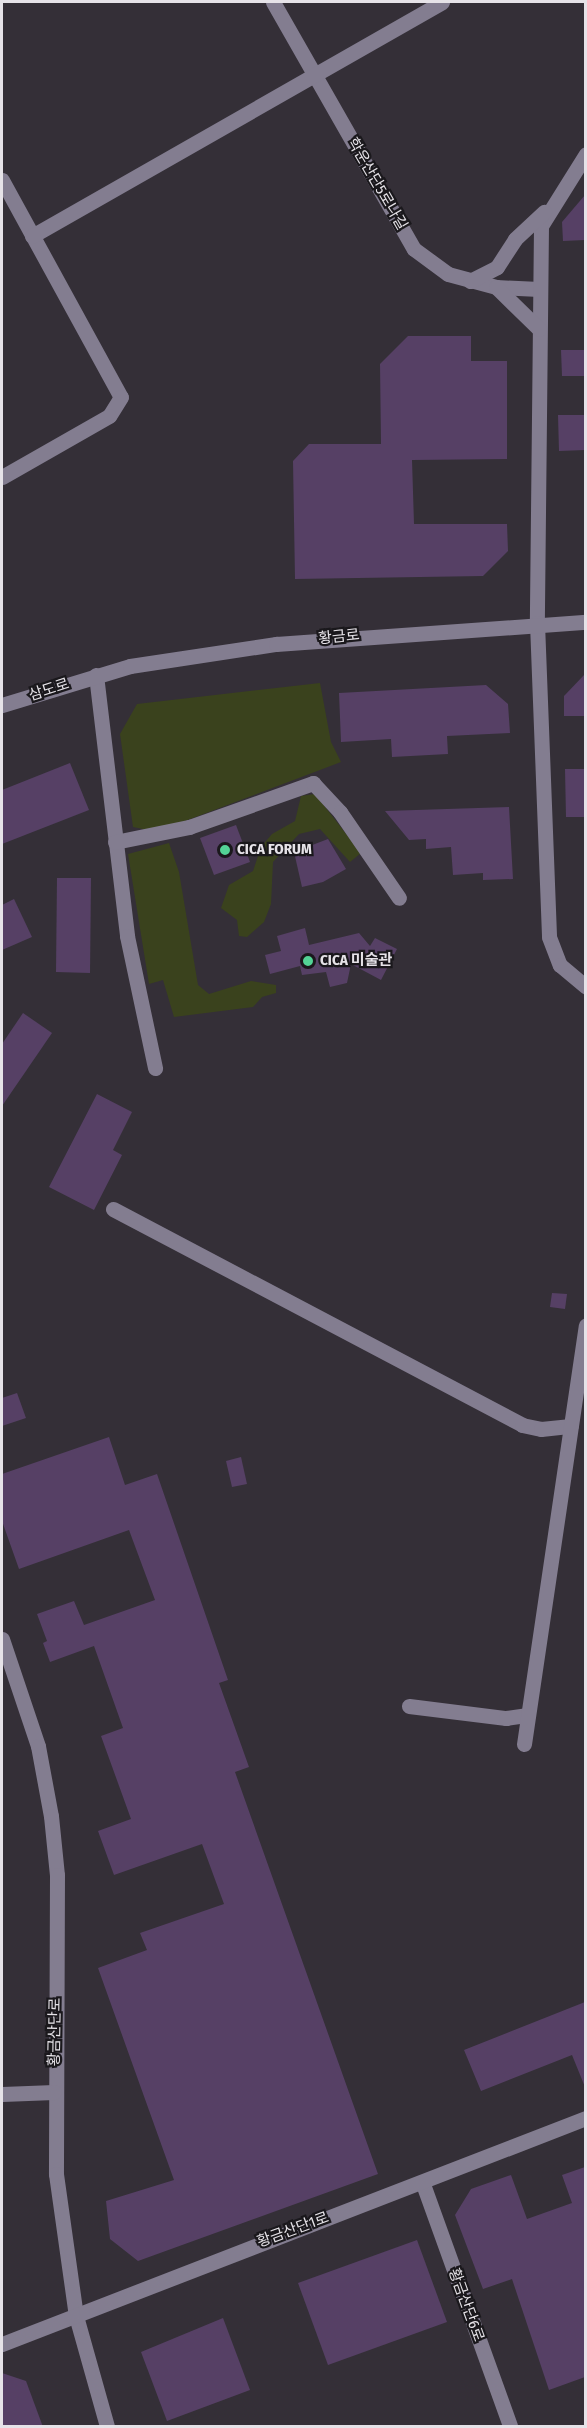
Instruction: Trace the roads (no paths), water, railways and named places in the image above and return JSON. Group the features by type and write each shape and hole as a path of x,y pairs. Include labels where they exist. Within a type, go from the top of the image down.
{"street":[{"name":"학운산단5로나길","path":"273,2 414,249 448,274 496,287 539,289"},
{"path":"32,236 442,2"},
{"path":"585,154 549,208 541,226 537,623 549,937 560,965 585,987"},
{"path":"2,180 121,397 109,416 2,477"},
{"path":"470,281 497,267 515,239 549,208"},
{"path":"496,287 539,328"},
{"name":"황금로","path":"96,675 276,644 537,623 585,622"},
{"path":"96,675 115,842 133,967 155,1068"},
{"name":"삼도로","path":"2,705 96,675"},
{"path":"115,842 169,833 313,783 347,821 399,898"},
{"path":"113,1209 522,1425 541,1429 570,1426"},
{"path":"524,1744 585,1326"},
{"name":"황금산단로","path":"2,1639 38,1746 51,1816 57,1875 54,2092 56,2174 76,2316 107,2427"},
{"path":"409,1707 506,1718 528,1714"},
{"path":"2,2094 54,2092"},
{"name":"황금산단1로","path":"2,2344 423,2184 585,2118"},
{"name":"황금산단6로","path":"423,2184 510,2427"}],"place":[{"name":"CICA FORUM","path":"225,850"},
{"name":"CICA 미술관","path":"308,961"}]}
